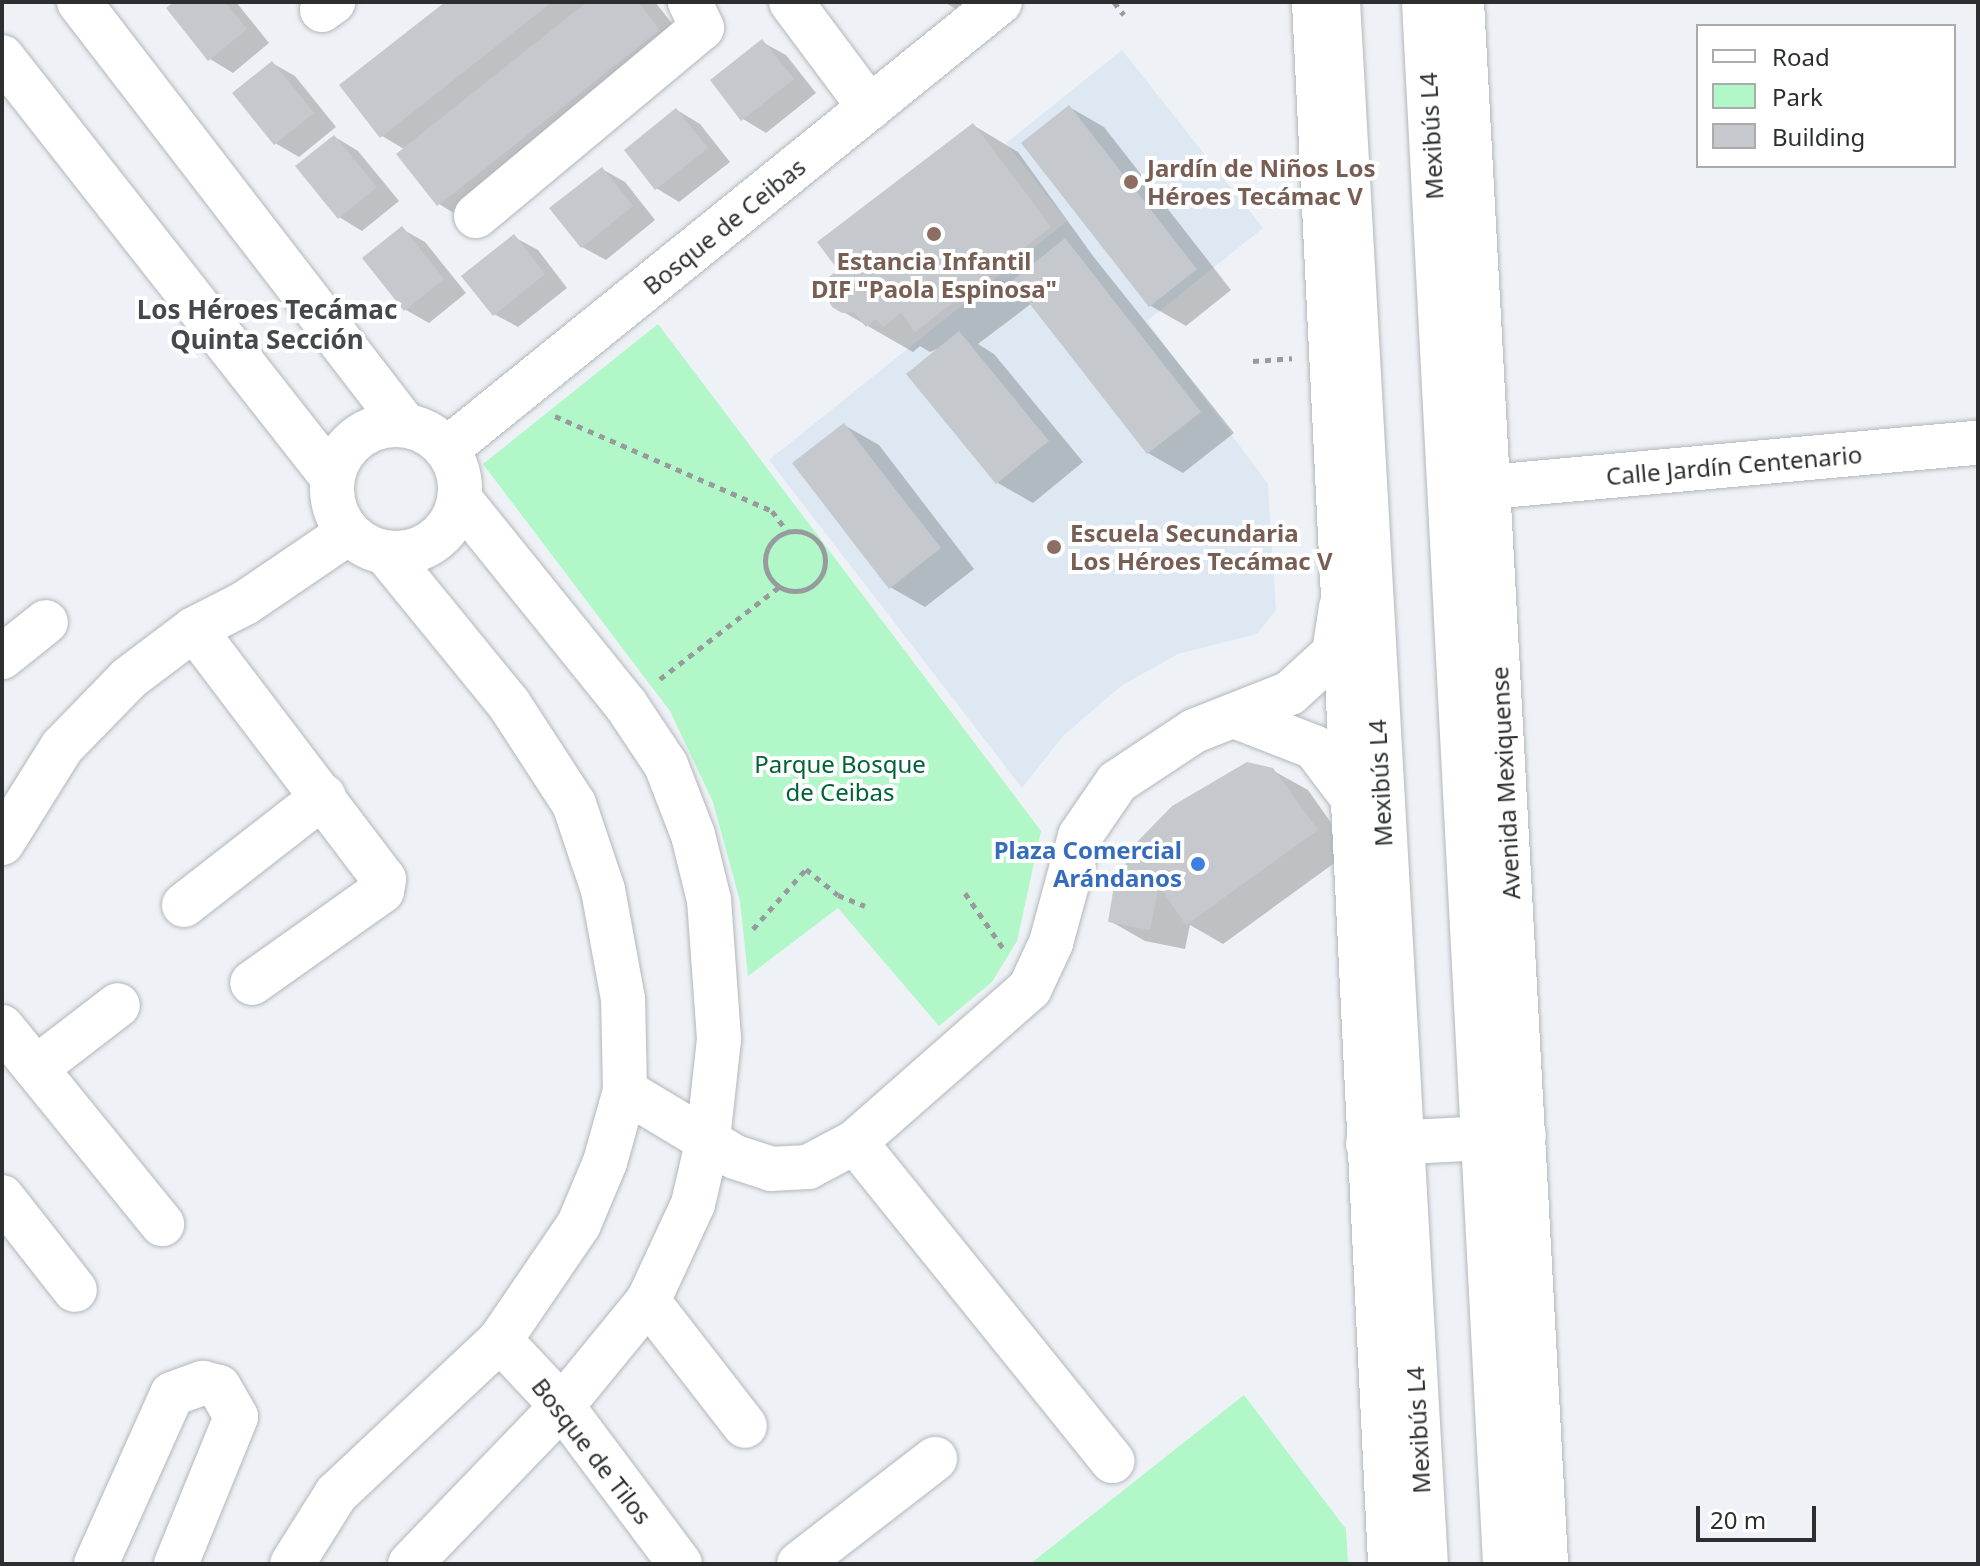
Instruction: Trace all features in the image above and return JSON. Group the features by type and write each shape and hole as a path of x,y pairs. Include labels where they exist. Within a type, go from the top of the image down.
{"street":[{"path":"79,2 404,424"},
{"path":"476,216 702,28 690,2"},
{"path":"791,2 870,108"},
{"name":"Bosque de Ceibas","path":"447,449 1000,2"},
{"path":"1314,2 1352,797 1385,1144 1390,1564"},
{"name":"Mexibús L4","path":"1338,2 1385,1144 1426,1564"},
{"name":"Mexibús L4","path":"1424,2 1503,1137 1505,1564"},
{"name":"Avenida Mexiquense","path":"1462,2 1490,487 1503,1137 1546,1564"},
{"path":"2,57 332,477"},
{"path":"7,821 62,747 129,678 194,629 367,543 411,552 434,541 451,522 460,499 459,472 447,449 428,432 404,424 372,428 346,447 332,477 333,507 367,543 509,704 574,804 603,890 623,999 625,1091 605,1162 579,1224 500,1340 336,1494 292,1564"},
{"name":"Calle Jardín Centenario","path":"1490,487 1978,443"},
{"path":"410,1564 562,1406 648,1301 693,1204 708,1139 719,1039 717,969 709,900 693,835 666,765 626,705 460,499"},
{"path":"625,1091 735,1157 771,1169 808,1167 855,1142 1030,988 1051,943 1080,836 1117,782 1194,731 1237,717 1290,693 1334,653 1343,601"},
{"path":"2,657 46,622"},
{"path":"194,629 379,866 382,891 252,983"},
{"path":"1237,717 1314,747 1352,797"},
{"path":"184,905 324,796"},
{"path":"36,1068 118,1005"},
{"path":"2,1027 162,1224"},
{"path":"1385,1144 1503,1137"},
{"path":"855,1142 1112,1461"},
{"path":"2,1197 75,1290"},
{"path":"648,1301 745,1426"},
{"name":"Bosque de Tilos","path":"500,1340 562,1406 680,1564"},
{"path":"96,1564 172,1394 203,1383 219,1387 236,1417 176,1564"},
{"path":"799,1564 935,1459"}],"path":[{"path":"1114,2 1124,15"},
{"path":"508,402 575,422 772,511 787,531 815,538 825,564 809,588 779,587 626,705"},
{"path":"779,587 767,571 767,551 787,531"},
{"path":"717,969 806,869 838,895 865,906"},
{"path":"965,893 1030,988"}],"shaded area":[{"name":"Escuela Secundaria Los Héroes Tecámac V","path":"1122,50 1263,228 1147,321 1268,484 1276,610 1257,634 1178,654 1121,686 1063,736 1022,788 769,460 1067,221 1006,143"}],"green space":[{"name":"Parque Bosque de Ceibas","path":"658,324 1041,831 1017,941 992,982 939,1026 838,908 748,976 740,901 713,802 670,711 483,464"},
{"path":"1244,1395 1346,1529 1348,1564 1030,1564"}],"building":[{"path":"174,2 225,2 247,29 208,61 166,8"},
{"path":"445,2 552,2 380,138 339,85"},
{"path":"587,2 638,2 660,30 437,206 396,154"},
{"path":"762,39 794,79 741,121 710,80"},
{"path":"272,61 314,113 274,145 232,93"},
{"path":"1069,105 1197,269 1149,307 1021,143"},
{"path":"676,108 708,148 655,190 624,150"},
{"name":"Estancia Infantil DIF \"Paola Espinosa\"","path":"973,123 1051,227 915,332 901,313 883,327 876,319 866,327 854,312 842,313 832,307 825,294 826,279 838,270 817,242"},
{"path":"334,135 377,187 338,219 295,166"},
{"path":"602,167 633,206 581,248 549,208"},
{"path":"402,226 444,279 404,311 362,258"},
{"path":"514,234 545,274 493,316 461,276"},
{"path":"1065,238 1201,412 1147,454 1012,281"},
{"path":"959,331 1049,441 996,484 906,374"},
{"path":"844,423 941,548 889,589 792,463"},
{"name":"Plaza Comercial Arándanos","path":"1247,762 1273,768 1318,830 1186,925 1159,886 1150,930 1108,922 1114,886 1136,843 1172,806"}],"place":[{"name":"Jardín de Niños Los Héroes Tecámac V","path":"1131,182"},
{"name":"Estancia Infantil DIF \"Paola Espinosa\"","path":"934,234"},
{"name":"Escuela Secundaria Los Héroes Tecámac V","path":"1054,547"},
{"name":"Plaza Comercial Arándanos","path":"1198,864"}],"district":[{"name":"Los Héroes Tecámac Quinta Sección","path":"267,325"}]}
